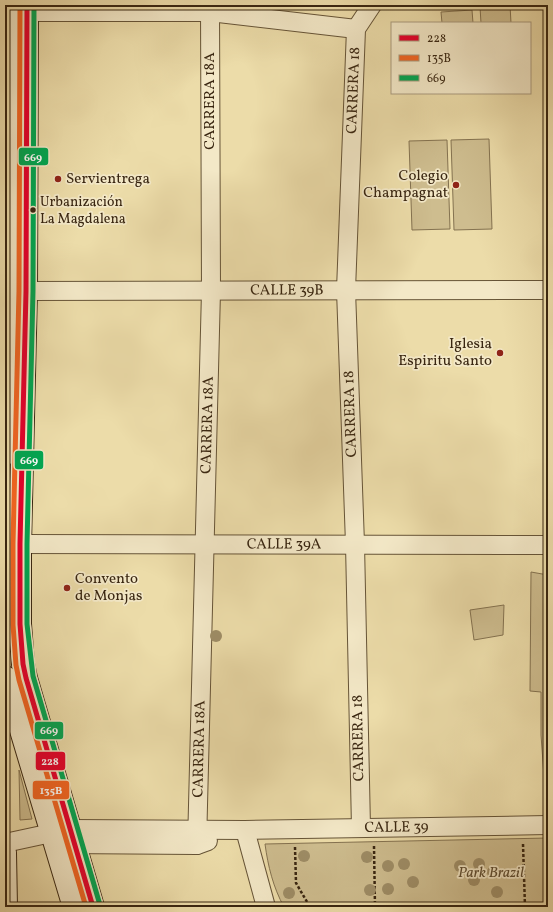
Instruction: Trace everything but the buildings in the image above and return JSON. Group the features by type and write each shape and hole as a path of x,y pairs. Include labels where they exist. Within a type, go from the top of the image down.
{"main road":[{"path":"15,9 13,291 20,544 20,624 23,664 62,837 74,907"},
{"path":"5,454 13,291"},
{"path":"5,677 62,837 94,907"},
{"path":"5,853 6,907"}],"street":[{"name":"CARRERA 18","path":"368,828 355,544 346,290 356,29 372,5"},
{"path":"15,9 210,8 356,29"},
{"name":"CARRERA 18A","path":"197,837 203,545 211,291 210,8"},
{"name":"CALLE 39B","path":"13,291 548,290"},
{"name":"CALLE 39A","path":"20,544 548,545"},
{"name":"CALLE 39","path":"62,837 197,837 246,830 548,825"},
{"path":"246,830 266,907"}],"path":[{"path":"523,826 526,907"},
{"path":"368,828 375,907"},
{"path":"295,829 296,883 310,907"}],"green space":[{"path":"510,5 511,22 481,22 480,7"},
{"path":"472,10 473,22 442,22 441,12"},
{"path":"489,139 492,229 454,230 451,140"},
{"path":"447,140 450,229 412,230 409,141"},
{"path":"531,572 548,575 548,804 546,804 541,735 541,692 530,691"},
{"path":"504,605 503,635 474,640 470,610"},
{"path":"19,770 32,819 20,820"},
{"name":"Park Brazil","path":"548,838 548,907 284,907 272,876 265,844"}],"transit line":[{"name":"135B","path":"20,5 19,291 13,544 13,625 16,665 19,680 86,907"},
{"name":"228","path":"27,5 26,291 20,544 20,624 23,664 26,678 93,907"},
{"name":"669","path":"34,5 33,291 27,544 27,624 33,676 100,905"},
{"name":"228","path":"5,853 6,907"}],"place":[{"name":"Servientrega","path":"58,179"},
{"name":"Colegio Champagnat","path":"456,185"},
{"name":"Urbanización La Magdalena","path":"33,210"},
{"name":"Iglesia Espiritu Santo","path":"500,353"},
{"name":"Convento de Monjas","path":"67,588"}]}
